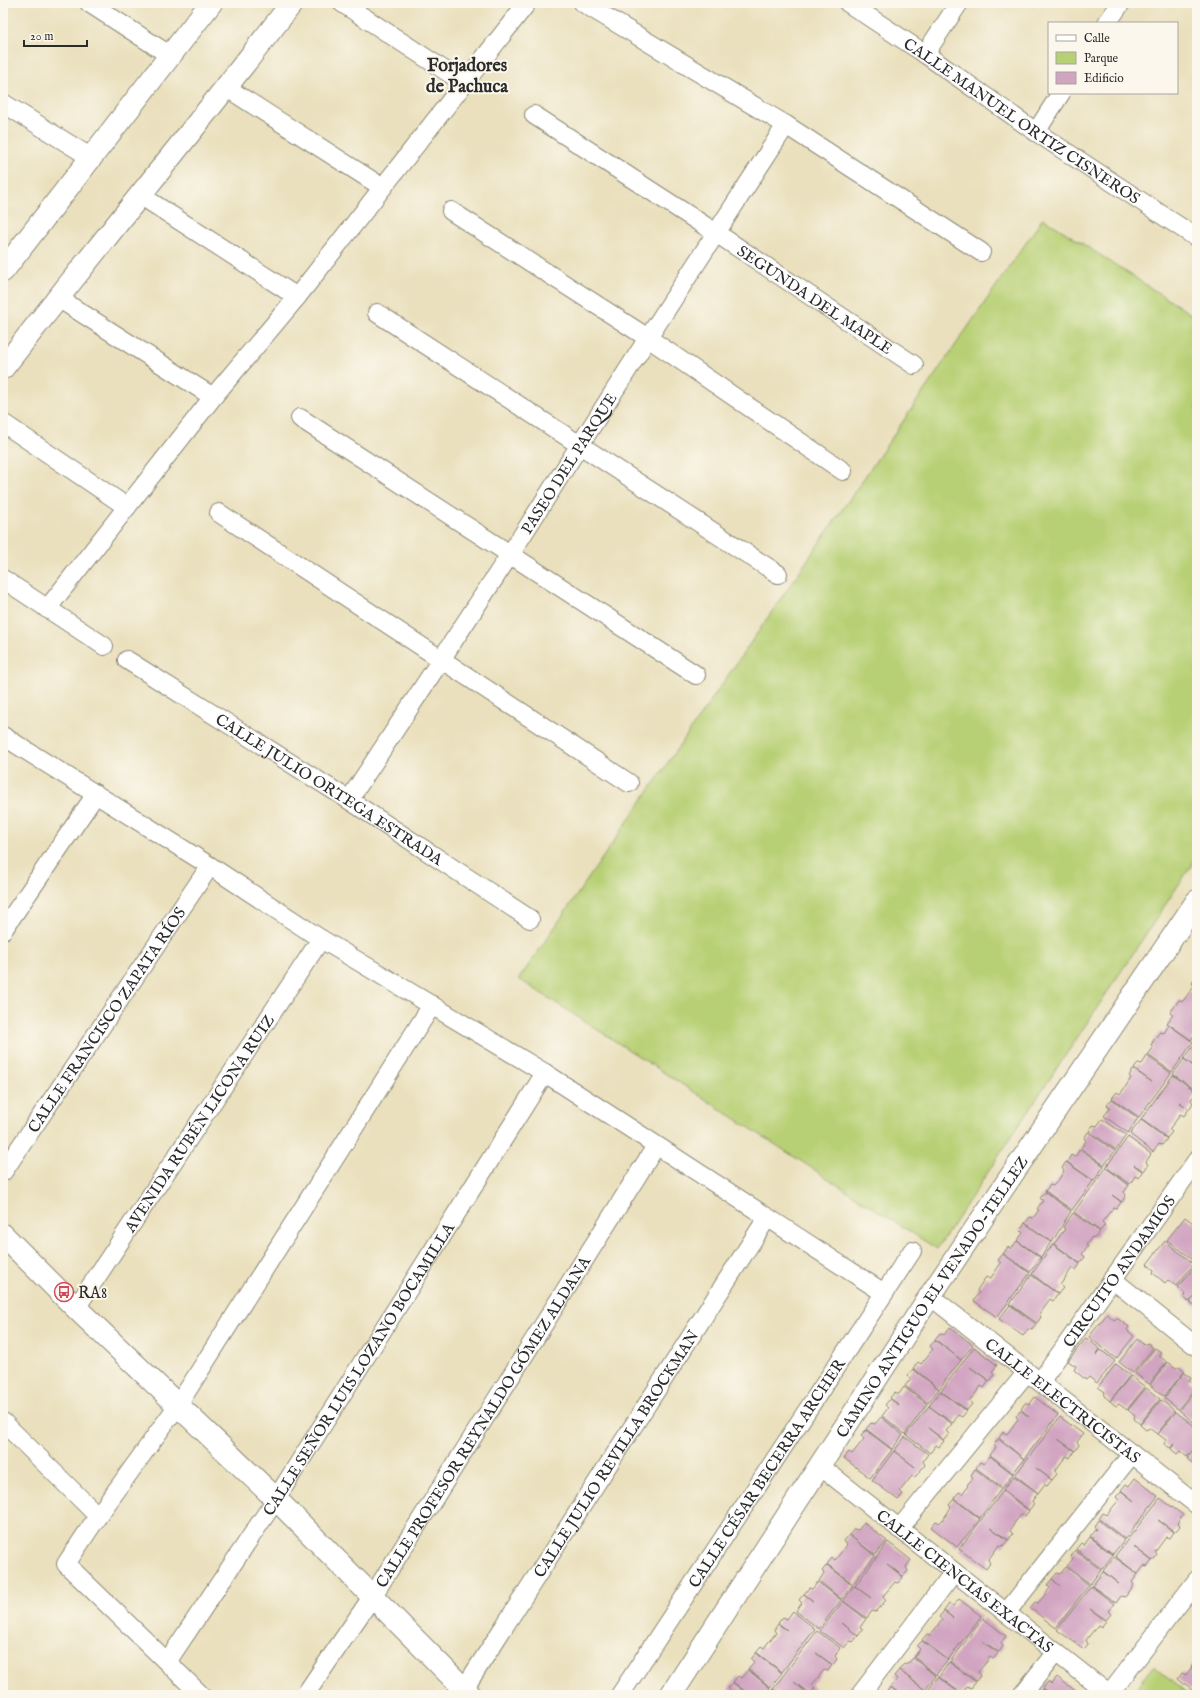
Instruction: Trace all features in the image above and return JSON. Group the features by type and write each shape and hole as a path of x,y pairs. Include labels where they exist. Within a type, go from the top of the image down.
{"street":[{"path":"89,3 171,56"},
{"path":"5,266 211,3"},
{"path":"3,368 140,194 227,88 292,3"},
{"path":"342,3 464,83"},
{"path":"48,609 213,397 297,297 527,3"},
{"path":"583,3 786,125 981,252"},
{"name":"CALLE MANUEL ORTIZ CISNEROS","path":"848,3 925,54 1036,132 1197,238"},
{"path":"925,54 959,3"},
{"path":"1109,22 1121,3"},
{"path":"227,88 382,187"},
{"path":"1036,132 1060,94"},
{"path":"3,103 90,157"},
{"name":"SEGUNDA DEL MAPLE","path":"534,115 914,364"},
{"name":"PASEO DEL PARQUE","path":"349,800 581,445 648,338 786,125"},
{"path":"140,194 297,297"},
{"path":"450,211 648,338 843,471"},
{"path":"58,298 213,397"},
{"path":"377,313 778,574"},
{"path":"300,418 511,553 696,675"},
{"path":"3,423 127,507"},
{"path":"219,513 629,782"},
{"path":"3,579 104,646"},
{"name":"CALLE JULIO ORTEGA ESTRADA","path":"127,660 349,800 530,919"},
{"path":"3,736 210,866 321,939 545,1073 884,1293"},
{"path":"3,930 96,794"},
{"name":"CALLE FRANCISCO ZAPATA RÍOS","path":"3,1172 210,866"},
{"name":"CAMINO ANTIGUO EL VENADO-TELLEZ","path":"671,1695 930,1296 1197,901"},
{"name":"AVENIDA RUBÉN LICONA RUIZ","path":"76,1308 321,939"},
{"path":"201,1695 66,1564 98,1516 178,1405 432,1005"},
{"name":"CALLE SEÑOR LUIS LOZANO BOCAMILLA","path":"167,1662 276,1500 545,1073"},
{"name":"CALLE PROFESOR REYNALDO GÓMEZ ALDANA","path":"305,1695 372,1597 656,1146"},
{"name":"CIRCUITO ANDAMIOS","path":"899,1529 1034,1377 1112,1279 1194,1170"},
{"name":"CALLE JULIO REVILLA BROCKMAN","path":"467,1692 767,1218"},
{"path":"3,1235 76,1308 276,1500 467,1692"},
{"name":"CALLE CÉSAR BECERRA ARCHER","path":"620,1695 912,1251"},
{"path":"1112,1279 1197,1347"},
{"name":"CALLE ELECTRICISTAS","path":"930,1296 1197,1505"},
{"path":"3,1422 98,1516"},
{"path":"1006,1613 1132,1454"},
{"name":"CALLE CIENCIAS EXACTAS","path":"820,1466 1110,1695"},
{"path":"860,1695 954,1572"},
{"path":"1110,1695 1197,1580"},
{"path":"1022,1695 1056,1652"}],"green space":[{"path":"1043,218 1197,318 1197,857 937,1249 519,979"},
{"path":"1154,1666 1189,1695 1131,1695"}],"building":[{"path":"1196,976 1197,1031 1191,1040 1167,1023 1173,1015 1170,1013 1179,1000 1183,1001 1194,986 1192,983"},
{"path":"1169,1025 1193,1042 1172,1072 1148,1055 1153,1048 1151,1045 1155,1038 1160,1032 1164,1033"},
{"path":"1195,1044 1197,1046 1197,1068 1184,1059"},
{"path":"1147,1056 1171,1073 1139,1117 1112,1098 1117,1092 1120,1094 1126,1086 1131,1078 1129,1076 1133,1069 1152,1082 1134,1069 1138,1063 1142,1064"},
{"path":"1184,1059 1197,1069 1197,1091 1173,1074"},
{"path":"1173,1075 1197,1092 1191,1100 1193,1103 1184,1116 1180,1114 1169,1129 1172,1132 1167,1138 1141,1119"},
{"path":"1112,1099 1138,1118 1128,1133 1104,1116 1110,1108 1107,1105"},
{"path":"1102,1119 1126,1135 1116,1150 1089,1131 1093,1125 1097,1126"},
{"path":"1141,1120 1167,1139 1162,1145 1159,1144 1153,1152 1130,1134"},
{"path":"1088,1132 1115,1151 1104,1165 1081,1148 1086,1141 1084,1138"},
{"path":"1128,1137 1151,1154 1146,1162 1148,1165 1144,1171 1134,1165 1143,1172 1139,1178 1135,1176 1130,1184 1106,1167"},
{"path":"1080,1149 1104,1166 1094,1181 1067,1162 1071,1155 1075,1157"},
{"path":"1066,1162 1093,1181 1072,1210 1045,1191 1050,1185 1053,1186 1059,1179 1064,1171 1062,1168"},
{"path":"1106,1168 1129,1185 1124,1192 1126,1195 1122,1202 1112,1195 1121,1202 1117,1208 1114,1207 1102,1222 1105,1225 1100,1231 1074,1212"},
{"path":"1045,1192 1071,1211 1052,1242 1025,1223 1030,1217 1033,1218 1039,1210 1037,1209 1043,1201 1040,1198"},
{"path":"1073,1213 1100,1232 1095,1238 1092,1237 1086,1245 1088,1246 1082,1254 1085,1257 1080,1263 1054,1244 1065,1229 1063,1227"},
{"path":"1185,1217 1193,1223 1197,1221 1197,1259 1195,1261 1167,1240"},
{"path":"1025,1223 1051,1242 1041,1257 1017,1241 1023,1233 1020,1230"},
{"path":"1017,1241 1041,1258 1030,1272 1003,1254 1008,1247 1011,1249"},
{"path":"1165,1241 1194,1264 1176,1286 1168,1280 1165,1283 1153,1273 1154,1270 1147,1264"},
{"path":"1053,1244 1080,1264 1076,1270 1072,1268 1060,1285 1063,1288 1058,1294 1032,1274"},
{"path":"1003,1254 1030,1273 997,1317 974,1301 979,1293 977,1290 986,1277 990,1279 1001,1263 998,1260"},
{"path":"1196,1265 1197,1293 1189,1302 1184,1297 1185,1294 1178,1287"},
{"path":"1031,1275 1058,1294 1053,1301 1050,1299 1044,1307 1039,1314 1041,1317 1037,1323 1010,1304"},
{"path":"1197,1294 1197,1307 1196,1307 1190,1302"},
{"path":"1010,1305 1036,1324 1032,1330 1028,1329 1023,1336 999,1319"},
{"path":"1107,1314 1114,1320 1117,1318 1129,1327 1127,1330 1134,1336 1116,1359 1089,1337"},
{"path":"950,1327 973,1345 961,1360 935,1339 940,1333 944,1335"},
{"path":"1086,1338 1100,1349 1096,1355 1101,1350 1115,1361 1097,1383 1089,1377 1086,1380 1074,1370 1076,1366 1068,1361"},
{"path":"1137,1339 1144,1345 1148,1343 1153,1348 1133,1373 1119,1362"},
{"path":"935,1340 961,1360 939,1389 913,1368 918,1362 921,1364 933,1349 930,1346"},
{"path":"974,1347 997,1365 992,1372 994,1375 990,1381 970,1367 989,1381 984,1388 981,1386 969,1401 972,1404 967,1410 941,1391"},
{"path":"1155,1348 1161,1352 1159,1356 1167,1362 1149,1384 1135,1373"},
{"path":"1168,1362 1176,1368 1179,1366 1185,1371 1164,1396 1150,1385"},
{"path":"1116,1364 1130,1375 1110,1401 1104,1396 1105,1392 1098,1387"},
{"path":"913,1369 939,1389 928,1403 905,1386 911,1378 908,1375"},
{"path":"1184,1373 1191,1377 1189,1381 1196,1387 1178,1409 1164,1398"},
{"path":"1131,1376 1145,1387 1127,1410 1119,1404 1116,1406 1110,1401"},
{"path":"904,1387 927,1404 905,1434 882,1416 888,1408 885,1405 890,1399 899,1405 890,1398 895,1392 899,1394"},
{"path":"1146,1388 1160,1399 1140,1424 1134,1419 1135,1416 1128,1410"},
{"path":"1197,1388 1197,1425 1179,1410"},
{"path":"940,1391 967,1411 962,1417 958,1415 953,1423 929,1406"},
{"path":"1035,1397 1058,1415 1024,1459 999,1438 1003,1432 1007,1434 1013,1426 1018,1419 1016,1416 1020,1410 1029,1417 1021,1409 1025,1403 1029,1405"},
{"path":"1161,1400 1175,1411 1157,1434 1149,1428 1146,1430 1140,1425"},
{"path":"929,1406 952,1424 946,1431 949,1434 944,1440 928,1428 944,1441 939,1447 936,1445 930,1453 906,1435"},
{"path":"1176,1412 1197,1428 1197,1445 1187,1457 1180,1451 1177,1454 1171,1449 1175,1443 1170,1448 1164,1444 1166,1440 1158,1434"},
{"path":"881,1417 903,1435 892,1449 866,1429 871,1423 875,1424"},
{"path":"1060,1417 1083,1434 1077,1442 1079,1445 1075,1451 1058,1439 1074,1451 1070,1458 1066,1456 1055,1471 1057,1474 1047,1486 1044,1485 1038,1493 1015,1475"},
{"path":"866,1430 892,1450 870,1478 844,1458 849,1452 852,1454 864,1439 861,1435"},
{"path":"905,1437 928,1454 923,1461 925,1465 915,1477 912,1476 900,1491 903,1494 898,1500 872,1480"},
{"path":"998,1439 1024,1459 1013,1473 990,1455 996,1448 994,1445"},
{"path":"1197,1447 1197,1472 1193,1469 1195,1465 1187,1459"},
{"path":"990,1456 1013,1474 1002,1488 976,1468 980,1462 984,1464"},
{"path":"975,1469 1001,1489 980,1518 954,1498 959,1492 962,1494 968,1486 967,1485 973,1478 971,1475"},
{"path":"1014,1476 1038,1493 1032,1501 1034,1504 1029,1510 1003,1490"},
{"path":"1135,1478 1158,1496 1125,1539 1099,1519 1103,1513 1107,1515 1119,1500 1116,1497 1121,1491 1134,1501 1121,1490 1126,1484 1129,1486"},
{"path":"1003,1491 1029,1511 1025,1516 1021,1515 1015,1522 1010,1531 1013,1534 1003,1546 999,1545 988,1560 990,1563 986,1569 959,1549"},
{"path":"1160,1498 1183,1515 1177,1523 1180,1526 1175,1532 1158,1520 1174,1532 1170,1538 1166,1537 1155,1552 1157,1555 1153,1561 1133,1546 1152,1561 1147,1567 1144,1566 1138,1574 1115,1556"},
{"path":"954,1499 980,1519 957,1547 931,1527 936,1521 940,1523 951,1507 949,1505"},
{"path":"1098,1520 1124,1540 1113,1554 1090,1536 1096,1529 1094,1526"},
{"path":"864,1523 887,1541 875,1555 849,1535 854,1529 858,1530"},
{"path":"849,1535 875,1556 853,1584 827,1564 832,1558 835,1560 847,1545 844,1541"},
{"path":"1090,1537 1113,1555 1102,1569 1076,1549 1081,1543 1084,1545"},
{"path":"888,1542 911,1560 906,1567 908,1571 903,1576 887,1564 903,1577 898,1583 895,1582 883,1596 886,1600 876,1612 872,1611 867,1618 843,1601 854,1586 871,1598 855,1586"},
{"path":"1075,1550 1101,1570 1090,1584 1067,1566 1073,1559 1071,1556"},
{"path":"1114,1557 1138,1574 1132,1582 1134,1585 1125,1597 1121,1596 1116,1603 1092,1586 1103,1572 1119,1584 1103,1571"},
{"path":"827,1565 853,1585 841,1599 819,1581 824,1573 822,1571"},
{"path":"1066,1567 1089,1585 1056,1628 1030,1608 1035,1602 1038,1603 1044,1596 1050,1588 1047,1585 1057,1573 1060,1574"},
{"path":"818,1582 841,1600 819,1629 796,1611 802,1603 799,1600 809,1588 812,1589"},
{"path":"1091,1586 1114,1604 1108,1611 1111,1614 1106,1620 1090,1609 1106,1621 1101,1627 1098,1625 1086,1640 1088,1644 1084,1649 1057,1630"},
{"path":"959,1599 981,1616 948,1660 922,1640 927,1634 930,1635 936,1628 942,1620 939,1617 949,1604 953,1606"},
{"path":"843,1601 866,1619 860,1627 863,1629 853,1642 850,1641 844,1648 820,1631"},
{"path":"793,1611 815,1629 782,1672 756,1652 761,1646 764,1648 776,1633 774,1630 778,1624 787,1630 778,1623 783,1617 787,1619"},
{"path":"983,1618 1006,1636 1001,1643 1003,1646 999,1652 982,1641 998,1653 993,1659 990,1657 978,1672 981,1675 976,1681 950,1662"},
{"path":"817,1631 840,1648 835,1656 837,1659 833,1665 816,1653 832,1665 828,1671 824,1670 812,1685 815,1688 810,1694 794,1682 809,1695 781,1695 773,1689"},
{"path":"922,1641 948,1660 936,1675 914,1657 920,1649 917,1646"},
{"path":"756,1653 782,1673 770,1687 748,1669 754,1662 751,1659"},
{"path":"913,1658 936,1676 925,1690 899,1670 904,1664 907,1665"},
{"path":"1197,1660 1197,1670 1192,1666"},
{"path":"949,1662 976,1682 971,1688 967,1686 962,1694 939,1677"},
{"path":"1192,1667 1197,1671 1197,1694 1178,1679 1182,1673 1186,1675"},
{"path":"748,1670 770,1688 765,1695 750,1695 733,1682 738,1676 741,1678"},
{"path":"899,1670 925,1690 921,1695 885,1695 890,1687 899,1693 891,1687 897,1679 894,1676"},
{"path":"938,1677 962,1695 924,1695"},
{"path":"1057,1677 1081,1695 1051,1695 1043,1688 1048,1682 1051,1684"},
{"path":"733,1683 749,1695 728,1695 731,1692 728,1688"},
{"path":"772,1689 779,1695 768,1695"},
{"path":"1043,1689 1050,1695 1038,1695"}],"place":[{"name":"RA8","path":"64,1292"}],"district":[{"name":"Forjadores de Pachuca","path":"467,75"}]}
